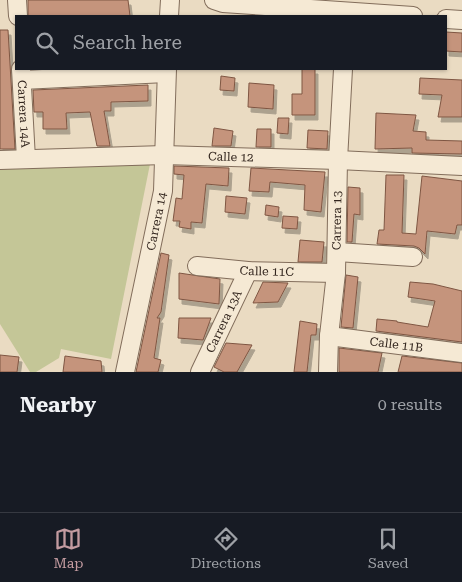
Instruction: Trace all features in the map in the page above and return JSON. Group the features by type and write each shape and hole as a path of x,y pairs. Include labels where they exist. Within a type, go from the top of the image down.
{"street":[{"path":"17,0 18,15"},
{"path":"170,0 170,15"},
{"path":"220,1 346,9 404,15"},
{"path":"447,18 462,20"},
{"name":"Carrera 13","path":"328,372 329,336 336,273 338,160 343,70"},
{"path":"21,74 166,71"},
{"name":"Carrera 14","path":"125,372 163,191 166,71"},
{"name":"Carrera 14A","path":"21,74 26,159"},
{"name":"Calle 12","path":"0,160 164,155 462,166"},
{"path":"337,252 413,257"},
{"name":"Calle 11C","path":"197,266 248,271 336,273"},
{"name":"Carrera 13A","path":"200,372 248,271"},
{"name":"Calle 11B","path":"329,336 462,353"}],"green space":[{"path":"150,164 111,359 61,349 59,358 36,372 30,372 0,324 0,168"}],"building":[{"path":"28,0 128,0 130,15 28,15"},
{"path":"0,30 8,30 15,149 0,149"},
{"path":"447,32 462,33 462,52 447,51"},
{"path":"302,70 315,70 315,115 292,115 292,94 302,94"},
{"path":"221,76 235,78 234,91 220,90"},
{"path":"420,78 462,80 462,117 438,117 442,95 419,94"},
{"path":"249,83 274,85 273,109 248,107"},
{"path":"148,85 148,101 111,102 111,111 104,111 110,146 97,146 90,112 66,113 67,129 43,129 43,112 34,112 33,90"},
{"path":"376,113 416,115 413,131 426,132 426,140 462,141 462,154 412,153 412,148 375,149"},
{"path":"278,118 289,118 288,134 277,133"},
{"path":"214,128 233,131 231,146 212,146"},
{"path":"257,129 271,129 271,147 256,147"},
{"path":"308,130 328,131 327,149 307,148"},
{"path":"174,166 229,168 228,186 206,184 202,223 191,222 191,229 179,227 180,221 173,221 176,198 182,199 184,175 174,174"},
{"path":"251,168 325,172 321,212 304,210 305,185 270,182 269,192 249,191"},
{"path":"386,175 404,175 402,233 416,234 422,176 462,181 462,225 457,225 455,234 427,231 425,254 414,246 377,244 379,230 384,230"},
{"path":"348,187 360,188 360,215 354,214 352,242 347,242"},
{"path":"226,196 247,198 245,214 225,212"},
{"path":"266,205 279,207 278,217 265,215"},
{"path":"283,216 298,217 297,229 282,228"},
{"path":"300,240 324,242 322,262 298,262"},
{"path":"161,253 169,255 161,312 157,318 160,318 154,358 161,360 158,372 136,372"},
{"path":"179,273 220,279 219,304 179,299"},
{"path":"346,275 358,277 353,328 341,327"},
{"path":"263,282 288,283 278,302 253,303"},
{"path":"410,282 433,284 462,291 462,342 376,331 377,319 428,327 435,301 408,297"},
{"path":"179,318 211,318 203,340 178,338"},
{"path":"300,321 317,324 316,335 311,335 307,372 294,372"},
{"path":"226,343 252,345 237,372 224,372 214,367"},
{"path":"339,348 382,353 378,372 339,372"},
{"path":"0,355 19,357 17,372 0,372"},
{"path":"65,356 101,361 102,372 63,372"},
{"path":"402,356 462,363 462,372 398,372"}]}
